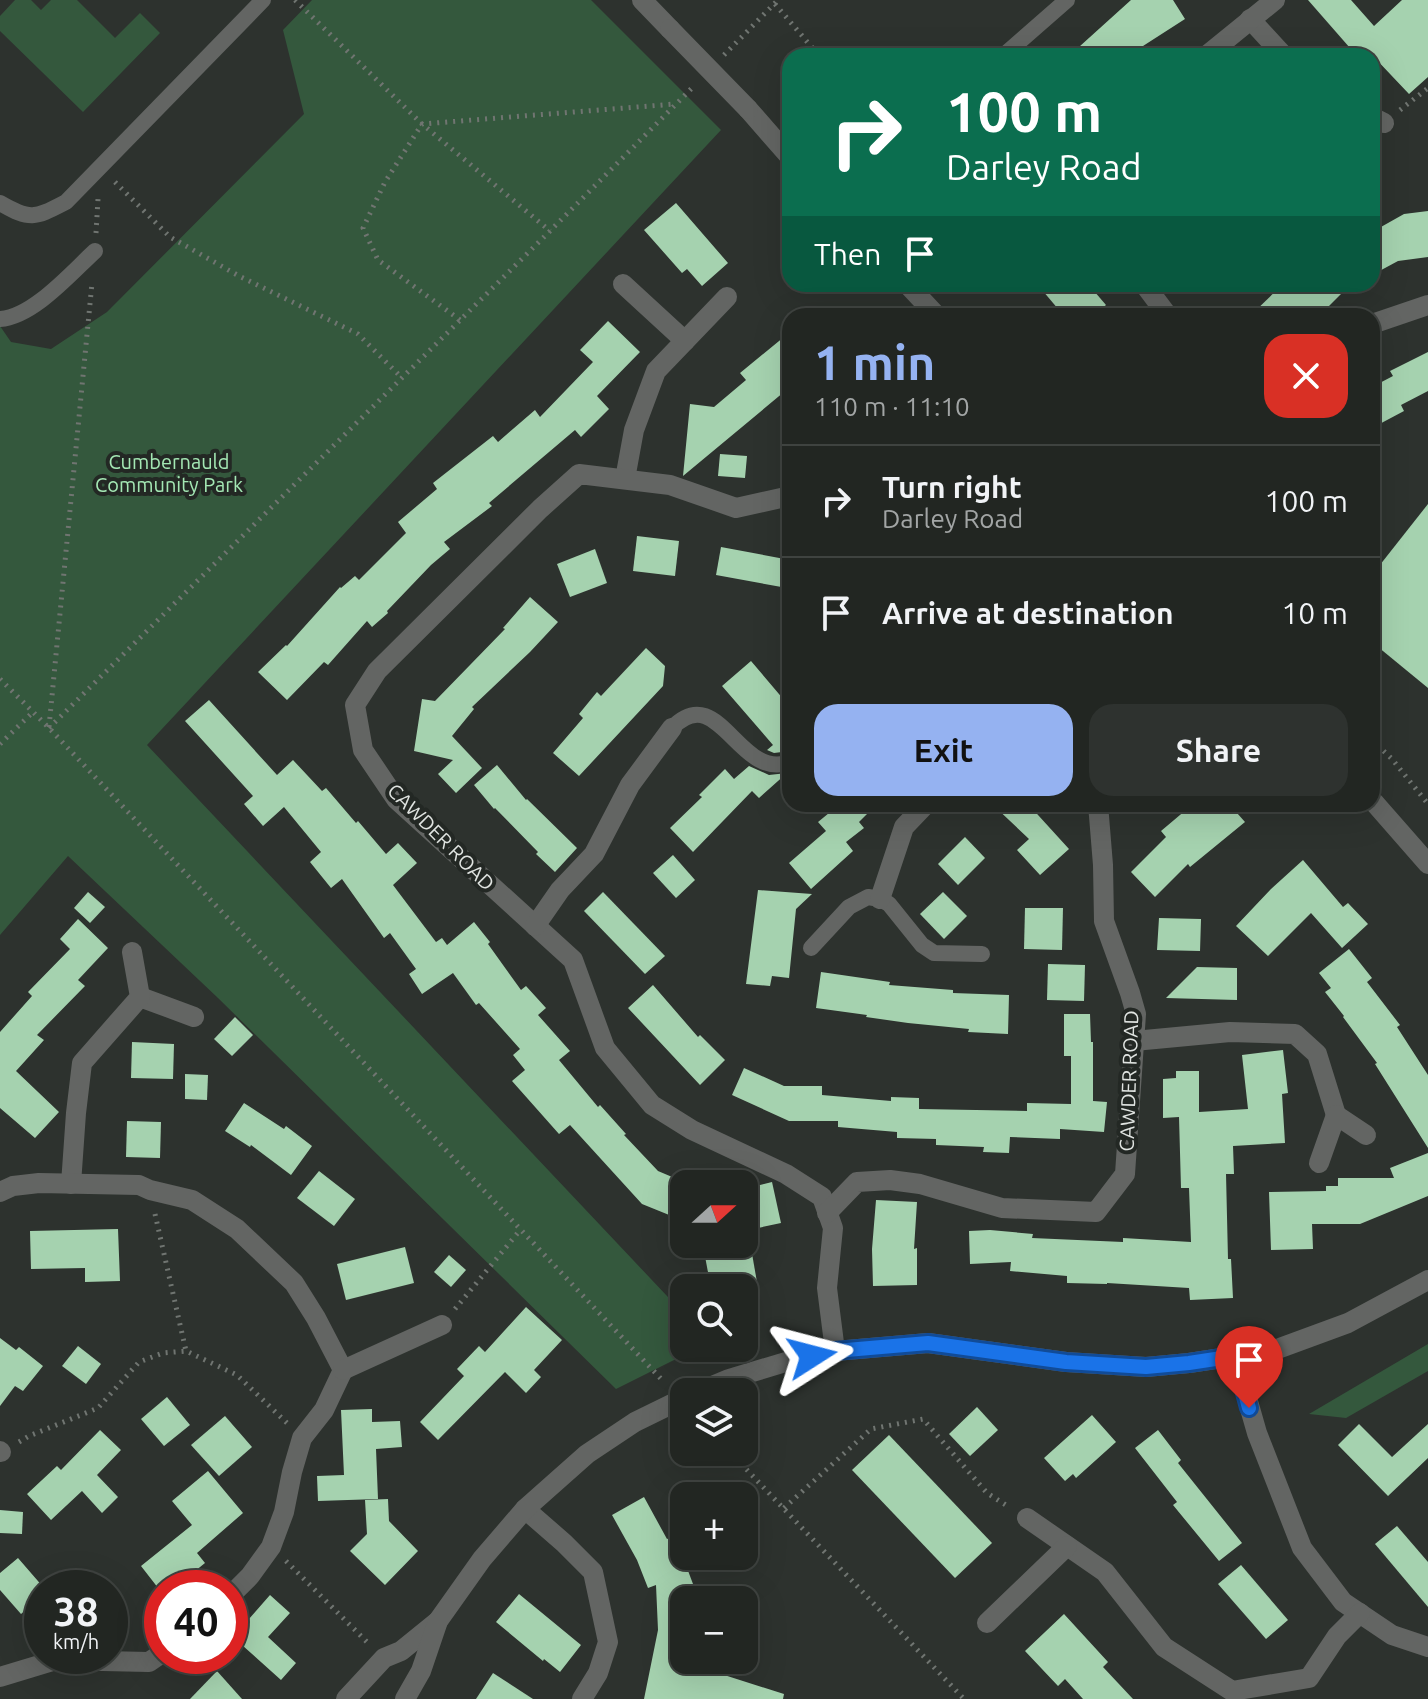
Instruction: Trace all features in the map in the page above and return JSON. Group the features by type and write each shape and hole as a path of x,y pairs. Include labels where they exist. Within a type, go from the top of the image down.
{"street":[{"path":"642,0 782,148"},
{"path":"1216,48 1275,0"},
{"path":"1250,19 1277,48"},
{"path":"623,284 685,341"},
{"path":"914,292 930,308"},
{"path":"625,479 634,430 656,371 727,297"},
{"path":"1380,321 1428,305"},
{"name":"CAWDER ROAD","path":"782,498 736,508 670,485 579,474 377,671 355,705 363,750 396,799 573,960 605,1048 652,1105 692,1130 786,1174 822,1197 827,1213 857,1182 890,1180 920,1184 1002,1208 1096,1212 1125,1174 1136,1014 1104,921 1099,812"},
{"path":"535,926 560,890 594,854 630,785 672,728"},
{"path":"1380,809 1428,864"},
{"path":"880,899 904,827 918,812"},
{"path":"132,952 140,997"},
{"path":"140,997 194,1017"},
{"path":"71,1184 82,1063 140,997"},
{"path":"1134,1041 1230,1032 1295,1034 1317,1054 1336,1115 1319,1163"},
{"path":"1336,1115 1366,1135"},
{"path":"0,1192 13,1186 39,1183 139,1185 192,1200 237,1229 294,1283 343,1370"},
{"path":"827,1213 833,1228 827,1288 835,1351"},
{"path":"732,1378 835,1351 928,1343 1066,1362 1146,1367 1189,1363 1280,1348 1348,1323 1428,1280"},
{"path":"248,1578 271,1547 284,1512 302,1438 324,1410 343,1370 442,1325"},
{"path":"1235,1356 1257,1433 1302,1548 1343,1602 1392,1635 1428,1647"},
{"path":"346,1699 384,1658 401,1651 438,1621 482,1559 525,1509 587,1454 635,1422 670,1405"},
{"path":"525,1509 593,1572 608,1642 598,1673 582,1699"},
{"path":"1027,1518 1105,1572 1164,1647 1232,1691 1309,1678 1337,1636 1360,1613"},
{"path":"987,1623 1067,1546"},
{"path":"405,1699 421,1671 438,1621"},
{"path":"0,1677 56,1660 144,1662"}],"lane":[{"path":"0,203 21,216 41,214 66,202 263,0"},
{"path":"1012,48 1067,0"},
{"path":"0,319 13,316 42,300 95,251"},
{"path":"672,728 681,719 693,714 705,715 716,721 749,754 765,763 782,764"},
{"path":"811,948 849,907 868,897 889,904 922,945 934,953 982,954"}],"path":[{"path":"295,0 422,124 550,231"},
{"path":"720,59 776,2 813,48"},
{"path":"49,728 698,81"},
{"path":"1380,119 1428,88"},
{"path":"422,124 676,103"},
{"path":"422,124 385,182 363,228 378,260 460,320"},
{"path":"49,728 95,251 100,167"},
{"path":"100,167 170,237 239,276 358,334 402,378"},
{"path":"0,679 521,1229 670,1378"},
{"path":"0,744 33,712"},
{"path":"1380,748 1428,804"},
{"path":"150,1190 186,1351"},
{"path":"442,1325 521,1229"},
{"path":"0,1452 29,1436 98,1408 139,1362 163,1353 186,1351 237,1375 302,1438"},
{"path":"784,1508 871,1429 923,1419 987,1493 1027,1518"},
{"path":"744,1466 964,1699"},
{"path":"271,1547 384,1658"}],"green space":[{"path":"15,0 31,0 41,10 51,0 77,0 115,38 140,13 160,33 83,112 0,31 0,16"},
{"name":"Cumbernauld Community Park","path":"312,0 591,0 721,130 147,745 670,1299 670,1362 616,1389 218,998 68,856 0,935 0,326 11,342 51,349 107,312 304,114 283,30"},
{"path":"1428,1344 1428,1371 1346,1418 1309,1414"}],"building":[{"path":"1131,0 1173,0 1185,19 1141,48 1078,48"},
{"path":"1308,0 1351,0 1374,26 1402,0 1428,0 1428,77 1409,94 1380,63 1380,48 1350,48"},
{"path":"676,203 728,263 702,286 687,269 682,273 644,230"},
{"path":"1428,211 1428,257 1398,261 1380,271 1380,228 1404,214"},
{"path":"1044,292 1095,292 1106,305 1102,308 1057,308"},
{"path":"1275,292 1343,292 1327,308 1258,308"},
{"path":"608,321 640,352 597,396 609,409 581,437 575,430 489,503 492,506 444,542 450,549 431,565 388,613 372,627 367,621 328,665 324,662 287,700 258,672 287,646 340,587 355,576 359,580 406,533 398,522 437,489 433,483 493,436 498,442 535,410 540,417 593,362 580,350"},
{"path":"782,339 782,394 683,476 690,404 714,407 746,380 740,373"},
{"path":"1428,352 1428,391 1401,405 1404,411 1380,424 1380,383 1393,376 1390,371"},
{"path":"720,454 747,456 745,478 718,476"},
{"path":"1428,504 1428,688 1380,649 1380,565"},
{"path":"637,536 679,541 675,576 633,571"},
{"path":"721,547 782,558 782,587 716,575"},
{"path":"595,549 607,583 570,597 557,564"},
{"path":"530,597 558,622 472,707 474,709 452,736 482,768 456,793 438,774 453,760 414,751 422,699 435,701 505,629"},
{"path":"646,648 665,666 663,686 579,776 553,753 583,718 579,714 597,692 601,696"},
{"path":"751,661 782,698 782,752 767,750 773,745 722,686"},
{"path":"209,700 277,775 293,760 322,791 326,788 386,854 398,843 417,863 393,885 436,942 442,938 447,945 474,922 521,990 526,986 546,1008 538,1015 570,1051 559,1060 658,1171 670,1176 670,1215 642,1204 570,1125 559,1134 512,1081 525,1070 513,1055 520,1049 479,1003 476,1005 453,973 422,994 409,974 416,969 390,933 384,938 342,879 331,888 310,862 321,852 284,807 263,826 244,804 253,796 185,721"},
{"path":"497,765 526,800 577,848 555,872 474,785"},
{"path":"749,766 769,775 782,774 782,777 759,798 752,791 693,852 670,828 725,769 734,779"},
{"path":"830,812 869,812 859,822 864,828 846,842 853,851 811,889 789,863 826,831 818,822"},
{"path":"1000,812 1035,812 1069,849 1040,875 1017,850 1029,839"},
{"path":"1184,812 1236,812 1245,822 1190,867 1188,864 1155,897 1131,872 1166,837 1161,831"},
{"path":"965,837 985,858 958,885 938,864"},
{"path":"673,855 695,880 676,898 653,873"},
{"path":"1303,860 1343,907 1348,903 1368,924 1342,948 1311,913 1268,956 1236,926"},
{"path":"758,890 812,894 796,909 789,978 772,976 770,986 746,984"},
{"path":"88,892 105,907 90,923 74,908"},
{"path":"603,892 665,956 645,974 584,911"},
{"path":"943,892 967,916 944,939 920,914"},
{"path":"1025,908 1063,908 1062,950 1024,949"},
{"path":"1159,918 1201,919 1200,951 1157,950"},
{"path":"78,919 108,948 78,980 85,986 37,1035 44,1040 16,1071 59,1112 35,1138 0,1108 0,1032 32,996 28,992 70,949 60,939"},
{"path":"1349,949 1372,978 1367,982 1400,1025 1397,1027 1428,1075 1428,1148 1377,1063 1325,992 1331,988 1319,973"},
{"path":"1048,964 1085,965 1084,1001 1047,1000"},
{"path":"1197,967 1237,968 1237,1000 1166,998"},
{"path":"821,972 890,982 889,985 953,990 953,993 1009,995 1008,1034 968,1032 969,1029 816,1008"},
{"path":"653,985 698,1037 700,1035 725,1060 700,1085 628,1008"},
{"path":"1064,1014 1090,1014 1093,1101 1107,1102 1104,1132 1060,1129 1060,1139 1010,1137 1009,1153 983,1152 984,1147 936,1145 936,1139 897,1138 897,1132 838,1127 838,1121 789,1121 732,1095 744,1068 784,1086 822,1086 822,1095 891,1101 891,1097 919,1098 919,1109 1027,1111 1027,1103 1071,1104 1071,1056 1064,1056"},
{"path":"235,1017 253,1035 232,1056 214,1039"},
{"path":"132,1042 174,1044 173,1079 131,1078"},
{"path":"1283,1050 1288,1093 1282,1094 1285,1143 1233,1146 1234,1174 1226,1174 1228,1259 1231,1259 1233,1298 1190,1300 1189,1288 1067,1283 1067,1276 1010,1271 1011,1262 970,1264 969,1231 1033,1234 1032,1238 1191,1242 1189,1188 1181,1188 1179,1117 1163,1118 1163,1079 1176,1078 1176,1071 1199,1071 1199,1112 1248,1109 1242,1055"},
{"path":"185,1074 208,1075 207,1100 185,1099"},
{"path":"244,1103 284,1129 286,1126 312,1146 291,1175 251,1145 225,1131"},
{"path":"127,1121 161,1122 160,1158 126,1157"},
{"path":"1428,1153 1428,1196 1360,1224 1312,1224 1313,1249 1271,1250 1269,1192 1326,1191 1326,1186 1338,1186 1338,1178 1394,1178 1390,1168"},
{"path":"319,1171 355,1199 334,1226 297,1198"},
{"path":"772,1182 781,1223 758,1228 758,1186"},
{"path":"876,1200 917,1202 914,1249 917,1248 917,1285 873,1286"},
{"path":"118,1229 120,1281 85,1282 85,1268 31,1269 30,1231"},
{"path":"405,1247 414,1283 346,1300 337,1264"},
{"path":"449,1255 466,1270 451,1287 434,1272"},
{"path":"705,1258 753,1258 756,1274 708,1274"},
{"path":"526,1307 562,1340 534,1370 541,1377 526,1393 505,1372 438,1440 420,1422 464,1376 457,1369 479,1346 485,1352"},
{"path":"0,1338 16,1350 19,1347 43,1366 23,1391 15,1386 0,1406"},
{"path":"78,1346 101,1364 86,1384 62,1366"},
{"path":"167,1397 190,1425 164,1446 141,1419"},
{"path":"977,1407 998,1430 970,1456 949,1434"},
{"path":"372,1409 372,1422 400,1421 402,1447 376,1449 378,1499 318,1501 317,1476 344,1475 341,1410"},
{"path":"1092,1415 1116,1442 1076,1478 1073,1474 1065,1481 1044,1458"},
{"path":"225,1416 252,1447 219,1476 191,1445"},
{"path":"1359,1424 1392,1457 1428,1424 1428,1458 1388,1496 1338,1445"},
{"path":"100,1430 121,1450 97,1475 118,1497 102,1513 82,1491 51,1520 27,1494 57,1466 61,1470"},
{"path":"1158,1430 1181,1460 1178,1463 1242,1543 1219,1561 1173,1505 1177,1502 1135,1448"},
{"path":"889,1435 992,1543 955,1578 852,1470"},
{"path":"208,1471 243,1513 197,1553 205,1563 196,1570 144,1570 141,1566 192,1525 172,1501"},
{"path":"644,1497 667,1539 670,1538 670,1570 688,1570 694,1586 670,1586 670,1674 721,1674 784,1694 783,1699 644,1699 658,1630 656,1585 648,1588 637,1560 612,1515"},
{"path":"388,1499 389,1521 418,1551 385,1585 350,1551 367,1534 365,1500"},
{"path":"0,1510 23,1512 22,1534 0,1533"},
{"path":"1397,1526 1428,1562 1428,1607 1375,1544"},
{"path":"18,1558 28,1570 24,1570 24,1611 21,1614 0,1590 0,1573"},
{"path":"1241,1565 1288,1620 1266,1639 1218,1584"},
{"path":"519,1594 581,1645 560,1672 496,1622"},
{"path":"270,1595 290,1613 268,1637 296,1663 281,1680 248,1650 248,1620"},
{"path":"1064,1614 1108,1662 1103,1667 1133,1699 1083,1699 1065,1679 1058,1686 1025,1651"},
{"path":"493,1673 533,1699 476,1699"},
{"path":"214,1674 220,1674 242,1699 190,1699"}],"route":[{"path":"812,1356 835,1351 928,1343 1066,1362 1146,1367 1235,1356 1249,1408"}]}
